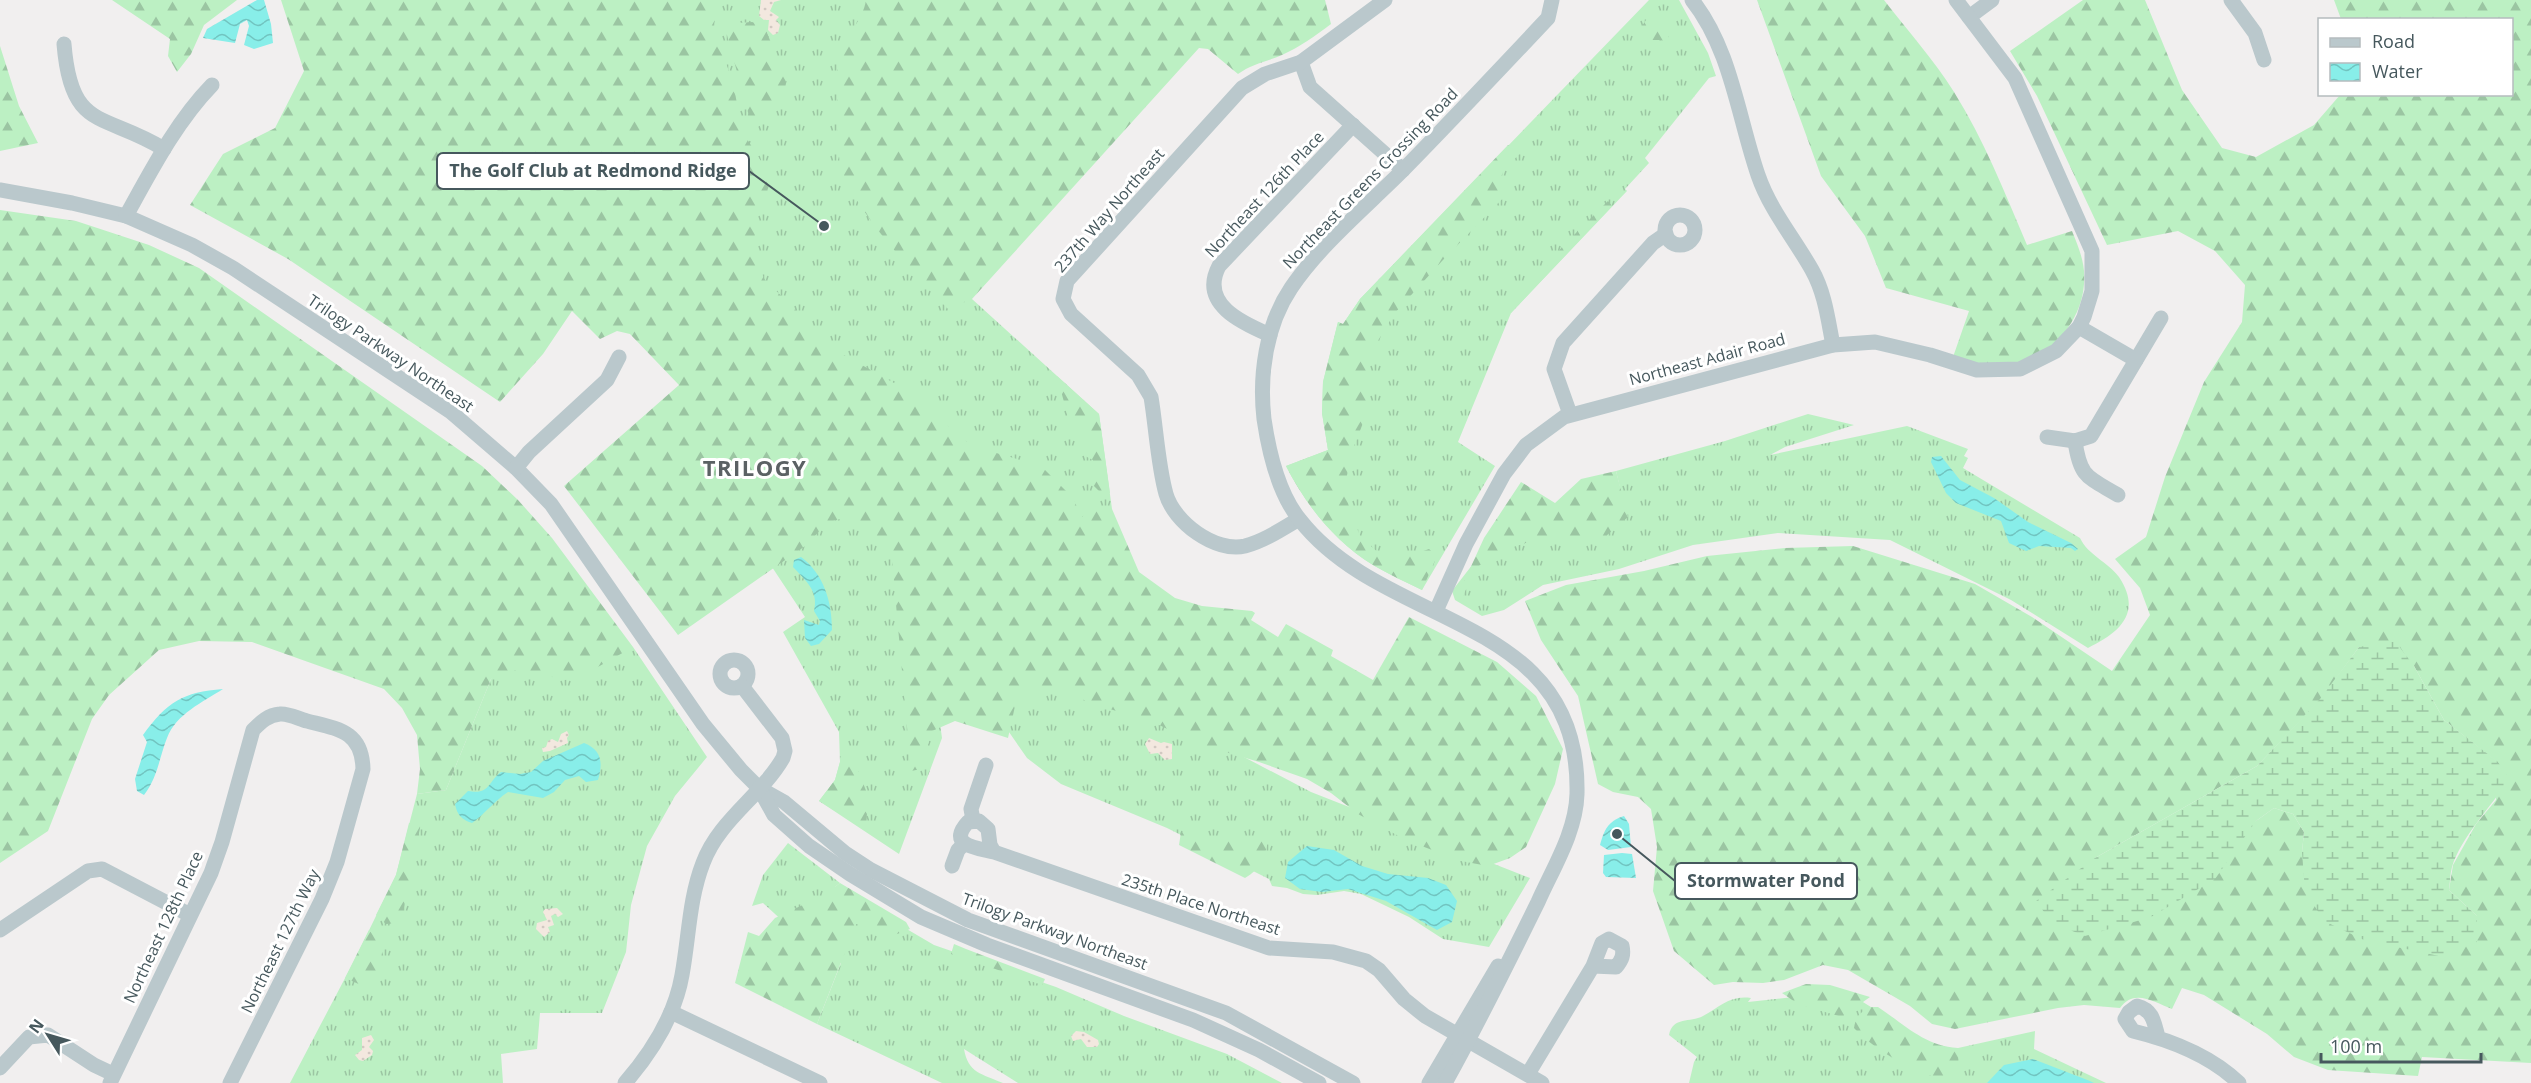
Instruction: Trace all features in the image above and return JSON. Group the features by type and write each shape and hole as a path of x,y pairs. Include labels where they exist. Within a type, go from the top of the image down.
{"street":[{"name":"237th Way Northeast","path":"1299,519 1272,535 1243,547 1211,543 1183,522 1166,495 1151,397 1147,387 1138,375 1071,314 1063,299 1067,280 1242,88 1265,74 1301,62 1385,0"},
{"name":"Northeast Greens Crossing Road","path":"1429,1083 1462,1037 1539,899 1567,840 1577,798 1573,752 1566,727 1552,696 1519,659 1503,647 1436,611 1368,578 1342,560 1299,519 1276,471 1266,435 1263,381 1272,327 1290,289 1327,246 1548,18 1552,0"},
{"path":"1692,0 1716,39 1759,176 1780,222 1817,281 1824,299 1833,345"},
{"path":"1956,0 2014,78 2092,250 2092,291 2079,327 2136,360"},
{"path":"1969,17 1992,0"},
{"path":"2231,0 2255,33 2264,60"},
{"path":"64,44 66,67 72,92 87,112 111,126 141,135 164,149"},
{"path":"1301,62 1310,87 1403,170"},
{"path":"126,216 164,149 196,101 212,85"},
{"name":"Northeast 126th Place","path":"1270,335 1238,319 1220,304 1215,295 1214,276 1219,266 1353,125"},
{"name":"Trilogy Parkway Northeast","path":"0,190 72,202 126,216 192,245 233,268 451,412 516,468 557,513 703,724 741,770 759,788 784,802 862,864 958,916 1226,1013 1353,1083"},
{"path":"1570,414 1554,369 1563,343 1653,243 1666,234"},
{"path":"2047,437 2075,441 2091,436 2161,318"},
{"name":"Northeast Adair Road","path":"1436,611 1466,544 1504,474 1526,445 1570,414 1833,345 1875,342 1930,355 1977,370 2020,369 2056,351 2079,327"},
{"path":"516,468 529,452 607,380 619,357"},
{"path":"2075,441 2078,464 2086,476 2118,495"},
{"path":"625,1083 654,1042 671,1012 682,977 694,890 703,861 727,824 783,758 784,744 742,686"},
{"name":"Northeast 127th Way","path":"230,1083 322,899 337,862 363,769 363,753 356,741 342,730 281,714 265,718"},
{"name":"Northeast 128th Place","path":"111,1078 210,873 222,842 253,730 265,718"},
{"path":"974,820 971,808 987,765"},
{"name":"Trilogy Parkway Northeast","path":"759,788 774,815 809,846 921,917 987,945 1203,1024 1259,1050 1319,1083"},
{"path":"952,866 958,850 964,844 961,832 969,822 974,820 979,821 988,829 990,845 994,852"},
{"name":"235th Place Northeast","path":"964,844 972,848 994,852 1269,948 1333,952 1366,962 1379,970 1411,1005 1425,1016 1542,1083"},
{"path":"0,930 88,871 190,915"},
{"path":"1528,1074 1593,966"},
{"path":"671,1012 820,1083"},
{"path":"0,1068 29,1037 48,1035 111,1078"},
{"name":"Northeast Greens Crossing Road","path":"1445,1083 1462,1037"},
{"path":"2158,1037 2200,1055 2239,1083"}],"green space":[{"path":"112,0 237,0 204,25 191,54 177,72 168,56 170,39"},
{"path":"281,0 715,0 714,31 733,82 742,131 769,174 766,196 756,222 753,256 765,280 800,314 826,345 928,402 939,418 972,446 1041,466 1074,499 1081,519 1089,506 1112,509 1139,572 1175,598 1202,606 1252,611 1255,613 1251,620 1278,637 1286,624 1333,650 1331,656 1373,680 1409,617 1497,662 1536,696 1563,749 1555,784 1526,847 1510,858 1488,866 1461,861 1406,840 1358,814 1331,793 1307,779 1199,744 1157,724 1088,702 1055,686 1030,691 1015,706 1008,738 955,721 932,731 921,769 911,771 892,560 874,534 847,517 826,523 808,544 678,635 564,486 679,385 630,334 617,331 600,339 572,311 543,354 500,402 288,259 190,205 223,154 275,128 304,71"},
{"path":"705,0 893,0 874,153 972,299 1099,414 1112,509 1082,557 739,316"},
{"path":"866,0 1325,0 1331,24 1282,55 1238,74 1208,49 1199,48 972,299 948,309 903,260 870,219 856,199 840,163 837,84 839,57 861,15"},
{"path":"1649,0 1679,0 1708,53 1716,76 1709,78 1645,158 1649,163 1625,189 1627,191 1511,313 1458,442 1495,466 1422,590 1373,565 1346,545 1312,508 1286,466 1328,450 1322,413 1323,382 1338,322 1343,324 1360,299"},
{"path":"1757,0 1884,0 1938,68 1965,110 1994,167 2027,245 2072,231 2083,263 2084,284 2075,316 2055,343 2026,361 2010,366 1988,367 1953,357 1969,311 1886,288 1865,236 1821,176"},
{"path":"2083,0 2145,0 2182,90 2222,148 2256,157 2314,125 2339,96 2513,96 2513,18 2341,18 2334,0 2531,0 2531,1063 2422,1057 2418,1076 2328,1070 2294,1057 2267,1034 2204,995 2182,988 2172,1009 2151,1000 2138,998 2126,1002 2120,1008 2084,1005 2058,1008 1955,1029 1932,1024 1910,1006 1848,970 1823,965 1784,980 1714,985 1674,951 1653,891 1657,847 1651,809 1638,797 1613,792 1598,784 1578,696 1541,640 1525,601 1566,585 1644,571 1707,556 1785,548 1853,546 1975,584 2032,617 2112,671 2150,615 2140,588 2115,559 2146,537 2165,477 2204,382 2242,322 2245,285 2215,251 2178,231 2107,245 2037,96 2010,51","holes":["2359,647 2414,666 2444,720 2497,762 2496,800 2476,824 2453,865 2449,890 2477,916 2302,852 2304,832 2293,814 2274,808 2256,821 2095,858 2257,766 2321,699"]},
{"path":"1648,17 1659,17 1667,29 1670,43 1659,40 1633,40"},
{"path":"752,22 764,25 786,81 782,103 757,128 752,127 724,24"},
{"path":"0,46 19,106 38,143 0,151"},
{"path":"1508,145 1520,153 1503,172 1497,187 1505,196 1394,314 1370,354 1368,410 1351,454 1345,486 1349,507 1360,536 1385,559 1409,556 1429,549 1437,556 1422,590 1373,565 1346,545 1312,508 1286,466 1328,450 1322,413 1323,382 1338,322 1343,324 1360,299"},
{"path":"1608,201 1612,206 1511,313 1507,313 1562,247"},
{"path":"0,210 76,221 149,245 199,268 482,466 518,500 552,538 633,647 582,676 565,680 519,669 491,679 446,790 417,794 420,769 417,735 402,708 384,689 252,642 199,641 159,650 109,695 92,719 48,831 0,863"},
{"path":"1057,376 1099,414 1110,493 1100,492 1090,482 1093,460 1085,456 1088,436 1071,428"},
{"path":"1808,414 1854,425 1785,447 1770,455 1907,426 1968,449 1964,456 1968,458 1963,468 2080,538 2088,549 2119,577 2129,601 2124,620 2109,636 2088,648 2011,600 1890,540 1778,533 1693,545 1619,569 1543,585 1504,610 1482,616 1455,600 1452,591 1497,533 1621,492 1616,471 1725,441"},
{"path":"871,470 928,638 942,738 899,854 819,801 835,780 840,762 839,732 783,632 805,617 772,567 757,554"},
{"path":"1616,471 1628,517 1606,536 1569,541 1542,538 1497,552 1475,569 1463,596 1457,597 1484,538 1521,482 1555,503 1581,479"},
{"path":"533,634 633,647 707,757 675,796 647,846 631,905 626,952 602,1013 540,1013 537,1049 501,1054 503,1083 290,1083 396,875 417,794 446,790 491,679"},
{"path":"2395,641 2414,666 2444,720 2498,762 2509,779 2462,844 2451,870 2449,890 2477,916 2477,942 2439,956 2364,940 2324,921 2305,891 2302,852 2304,832 2293,814 2274,808 2256,821 2215,879 2151,917 2085,936 2052,923 2036,901 2095,858 2257,766 2320,699 2359,647"},
{"path":"1033,675 1196,732 1311,792 1530,878 1489,947 1443,939 1409,917 1361,894 1344,891 1317,895 1303,894 1287,888 1272,886 1269,879 1167,828 1061,784 1027,758 1002,722"},
{"path":"840,762 857,767 868,796 866,830 819,801 835,780"},
{"path":"409,823 421,823 403,912 397,923 386,924 376,915 396,875"},
{"path":"1190,831 1220,840 1268,840 1261,862 1255,871 1245,878 1179,845 1181,832"},
{"path":"788,843 840,883 835,887 934,945 1056,987 1124,1016 1227,1054 1282,1083 1018,1083 964,1049 969,1063 977,1072 1003,1083 942,1083 817,1024 841,963 798,935 763,903 752,906 763,875"},
{"path":"840,883 906,922 910,929 883,936 856,924 817,1024 735,983 748,932 759,936 775,918 824,895"},
{"path":"369,930 375,937 387,938 370,989 345,978"},
{"path":"954,944 1045,979 1042,985 951,954"},
{"path":"1806,984 1830,985 1870,997 1842,1017 1798,1004 1782,993"},
{"path":"1812,995 1858,999 1892,1020 1942,1059 1957,1057 1958,1048 2035,1031 2034,1049 2106,1083 1689,1083 1697,1057 1669,1035 1678,1022 1703,1016 1737,998 1751,998 1748,1002"},
{"path":"1871,1007 1878,1007 1925,1039 1958,1048 1959,1080 1946,1080 1917,1071 1888,1055 1863,1037 1854,1028 1855,1024 1857,1017"}],"sand":[{"path":"761,0 781,0 774,2 770,11 779,17 776,20 780,25 778,33 773,35 768,30 769,20 764,20 759,16"},
{"path":"567,731 568,743 543,752 542,748 546,747 548,741 552,739 558,742 561,734"},
{"path":"1149,738 1161,743 1172,744 1172,759 1165,760 1158,753 1150,754 1145,744"},
{"path":"557,908 563,914 558,917 555,914 551,916 554,925 548,927 550,932 544,937 536,929 537,923 547,920 543,912 545,909"},
{"path":"1076,1031 1084,1032 1098,1040 1099,1044 1097,1047 1087,1047 1081,1039 1073,1041 1071,1036"},
{"path":"371,1035 374,1040 369,1047 373,1051 372,1055 363,1061 359,1060 355,1055 362,1050 362,1038"}],"water":[{"path":"257,0 264,0 271,24 273,43 254,49 244,45 249,26 247,20 240,24 235,43 203,38 207,29"},
{"path":"1941,456 1960,480 1994,498 2028,522 2071,543 2078,549 2075,551 2071,548 2039,546 2026,551 2009,543 2001,521 1956,503 1946,493 1931,462 1932,457"},
{"path":"801,557 821,580 832,620 832,630 819,644 811,646 805,638 804,620 819,625 820,621 814,611 813,592 793,567 794,560"},
{"path":"223,689 191,709 177,722 167,738 149,788 144,795 137,791 135,779 147,742 143,735 160,714 186,696"},
{"path":"584,743 594,749 600,758 598,780 586,782 579,776 565,780 554,792 543,798 508,792 472,823 463,819 457,811 455,804 468,791 484,790 501,772 520,774 531,772 543,761"},
{"path":"1624,816 1629,824 1631,847 1608,850 1600,845 1608,827"},
{"path":"1307,846 1334,850 1362,866 1388,874 1428,878 1446,885 1457,901 1452,922 1437,930 1386,901 1348,889 1322,892 1300,889 1285,878 1288,862"},
{"path":"1632,854 1636,878 1606,877 1603,873 1604,855"},
{"path":"2033,1059 2094,1083 1987,1083 2004,1065"}],"place":[{"name":"The Golf Club at Redmond Ridge","path":"824,226"},
{"name":"Stormwater Pond","path":"1617,834"}],"district":[{"name":"TRILOGY","path":"755,468"}]}
